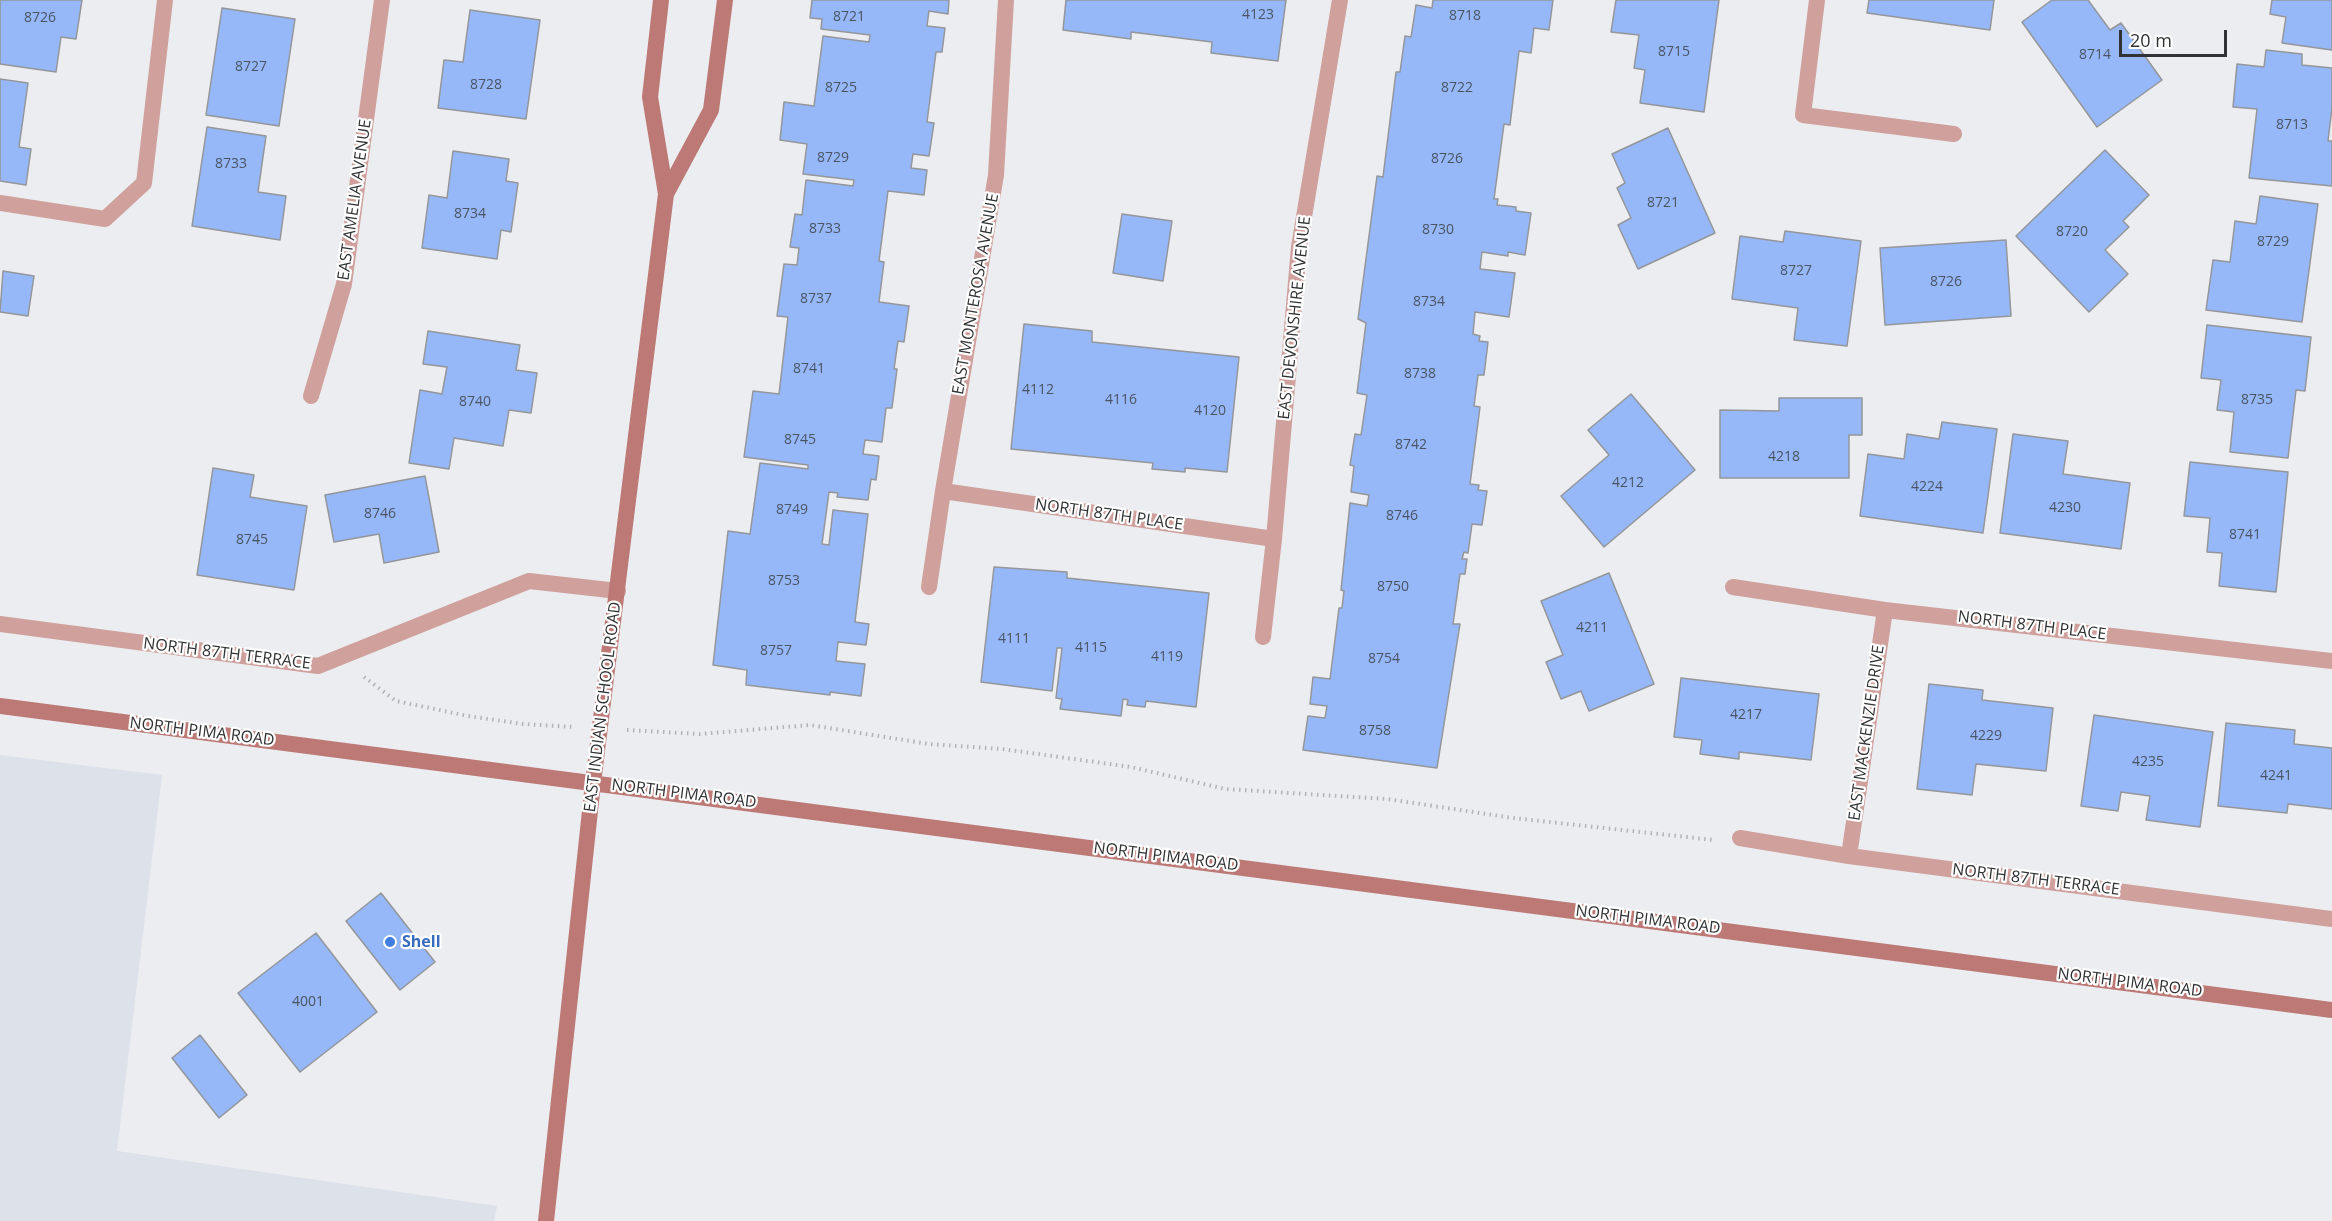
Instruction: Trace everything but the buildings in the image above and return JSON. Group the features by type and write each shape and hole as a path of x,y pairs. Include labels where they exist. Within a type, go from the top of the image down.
{"main road":[{"name":"EAST INDIAN SCHOOL ROAD","path":"546,1221 593,783 666,194 650,97 662,0"},
{"name":"EAST INDIAN SCHOOL ROAD","path":"666,194 711,110 724,0"},
{"name":"NORTH PIMA ROAD","path":"0,706 2332,1010"}],"street":[{"path":"0,202 105,219 144,183 165,0"},
{"name":"EAST AMELIA AVENUE","path":"310,396 344,284 382,0"},
{"name":"EAST MONTEROSA AVENUE","path":"929,587 996,175 1006,0"},
{"name":"EAST DEVONSHIRE AVENUE","path":"1263,637 1274,539 1299,246 1340,0"},
{"path":"1817,0 1803,115 1954,134"},
{"name":"NORTH 87TH PLACE","path":"943,492 1274,539"},
{"name":"NORTH 87TH TERRACE","path":"0,624 318,666 529,581 618,591"},
{"name":"NORTH 87TH PLACE","path":"1733,587 1885,610 2332,661"},
{"name":"EAST MACKENZIE DRIVE","path":"1849,856 1885,610"},
{"name":"NORTH 87TH TERRACE","path":"1740,838 1849,856 2332,919"}],"path":[{"path":"338,658 396,701 468,716 523,724"},
{"path":"680,733 700,734 810,725 929,744 1002,749 1131,767 1233,790 1387,799 1513,818 1694,838 1737,842 1740,838"}],"shaded area":[{"path":"0,755 162,775 117,1151 497,1206 494,1221 0,1221"}],"place":[{"name":"Shell","path":"390,942"}]}
